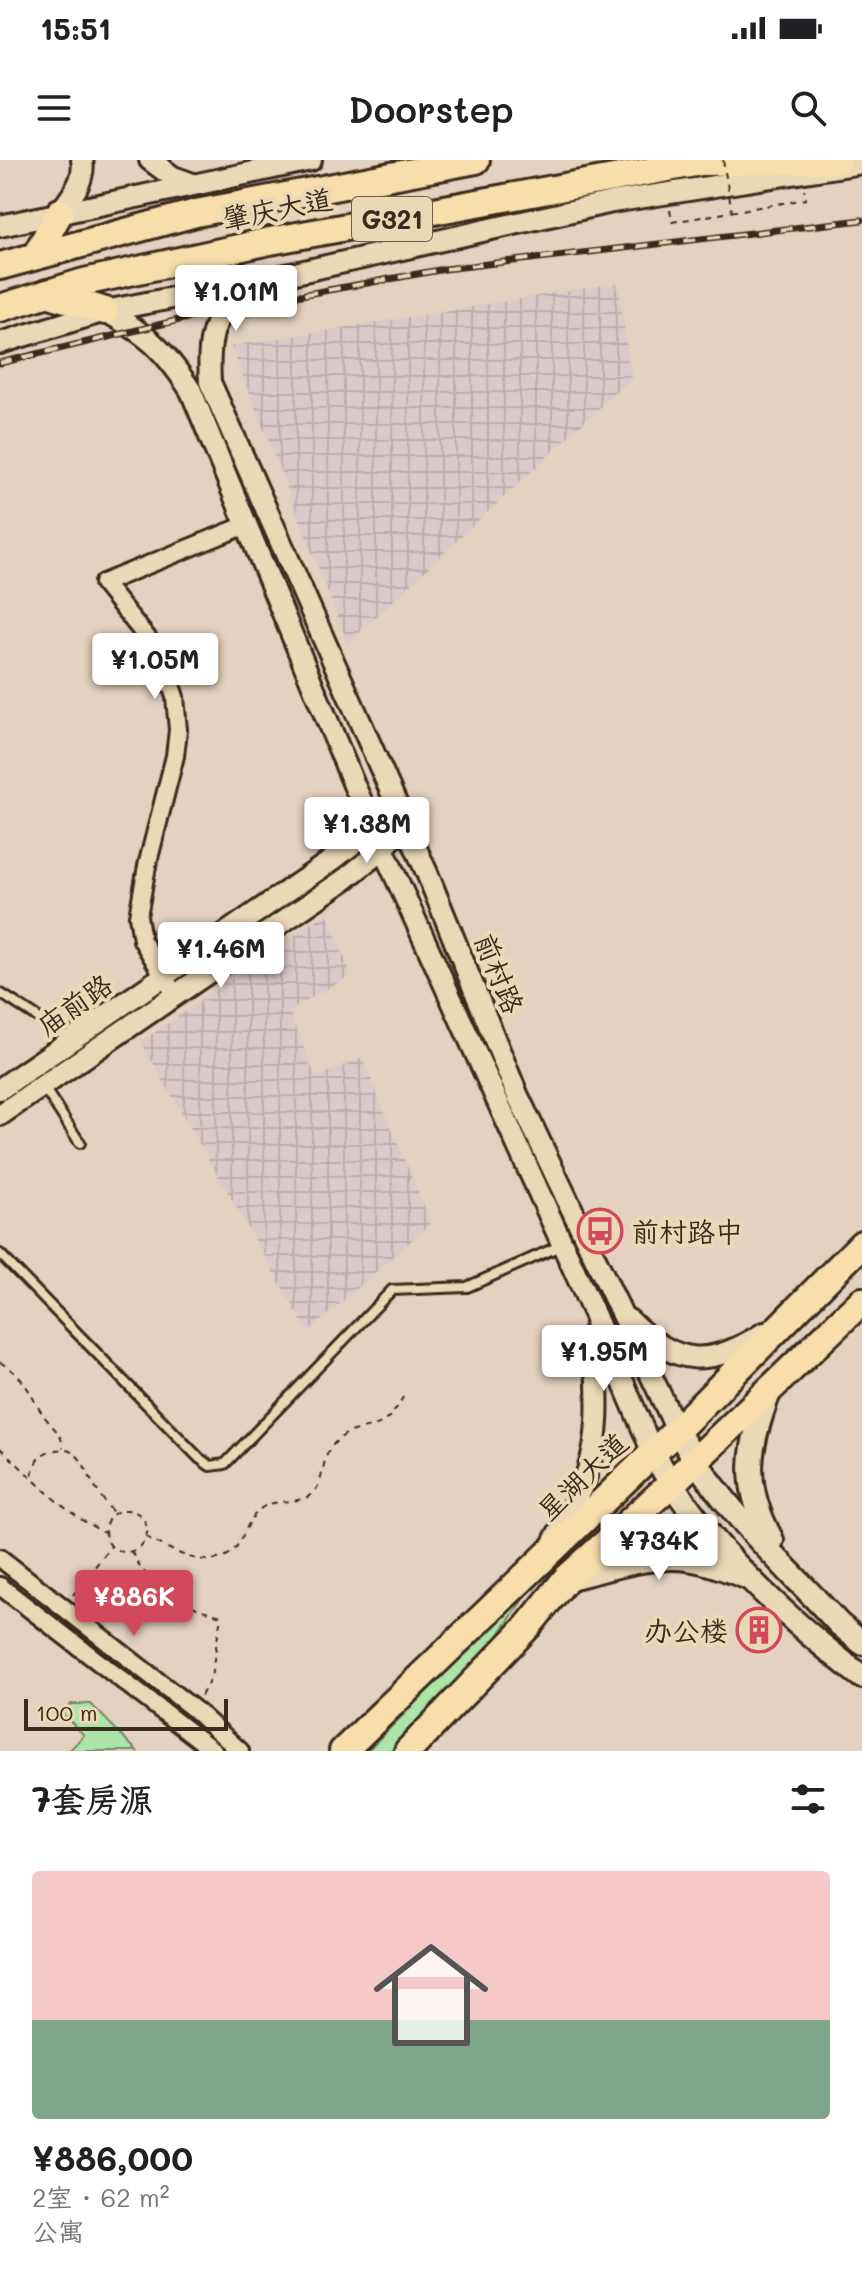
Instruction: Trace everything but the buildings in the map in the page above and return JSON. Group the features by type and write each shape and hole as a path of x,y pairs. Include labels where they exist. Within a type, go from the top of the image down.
{"main road":[{"name":"肇庆大道","path":"0,266 196,213 476,160"},
{"name":"肇庆大道","path":"0,308 84,282 270,241 712,161 838,160"},
{"path":"36,255 60,212"},
{"path":"75,244 84,282"},
{"path":"47,293 105,311"},
{"name":"星湖大道","path":"343,1751 677,1430 862,1244"},
{"path":"408,1751 528,1626 566,1579 671,1484 862,1301"},
{"path":"771,1386 758,1421 749,1469 752,1495 761,1520 786,1566"},
{"name":"前村路","path":"677,1430 694,1462 717,1493 839,1624 862,1643"},
{"name":"前村路","path":"653,1453 693,1516 754,1581 822,1646 862,1677"},
{"path":"566,1579 641,1561 671,1558 696,1561 754,1581"},
{"path":"822,1646 822,1635 831,1625 839,1624"}],"street":[{"path":"60,212 76,190 82,160"},
{"path":"150,160 173,177 190,183"},
{"path":"0,226 190,183 311,160"},
{"path":"0,343 105,311 255,282 612,202 862,163"},
{"name":"前村路","path":"255,282 232,299 217,318 208,350 210,382 405,823 517,1094 677,1430"},
{"name":"前村路","path":"105,311 143,332 166,354 191,391 374,827 595,1316 653,1453"},
{"path":"175,995 142,940 138,916 147,866 175,756 178,730 175,697 161,655 103,583 246,525"},
{"path":"374,827 405,823"},
{"name":"庙前路","path":"0,1115 344,880 384,848 405,823"},
{"name":"庙前路","path":"0,1089 335,858 374,827"},
{"path":"621,1312 656,1342 690,1357 714,1358 740,1348 784,1321"},
{"path":"547,1553 588,1471 594,1446 597,1399 595,1316"},
{"path":"0,1558 195,1710 240,1751"},
{"path":"0,1586 214,1751"}],"lane":[{"path":"0,993 71,1040"},
{"path":"43,1085 80,1143"},
{"path":"0,1254 210,1466 225,1464 392,1290 467,1287 562,1245"}],"path":[{"path":"712,161 732,212"},
{"path":"672,222 806,199"},
{"path":"0,1362 28,1386 48,1421 58,1430 63,1448"},
{"path":"146,1537 186,1557 220,1559 231,1554 250,1520 262,1508 277,1501 310,1496 317,1489 330,1448 354,1430 384,1423 394,1415 403,1397"},
{"path":"0,1448 58,1504 105,1533 117,1550 138,1548 146,1537 146,1524 138,1514 126,1510 109,1519 105,1533"},
{"path":"32,1476 40,1456 63,1448 83,1463 114,1514"},
{"path":"63,1608 112,1546"},
{"path":"131,1551 141,1569 164,1592 184,1604 221,1616 211,1678 195,1710"}],"shaded area":[{"path":"618,283 631,378 348,643 231,346"},
{"path":"327,913 351,975 289,1011 316,1077 362,1058 431,1223 308,1332 141,1042"}],"green space":[{"path":"531,1588 478,1664 391,1751 367,1751"},
{"path":"71,1704 91,1704 137,1751 69,1751 84,1735 62,1713"}],"railway":[{"path":"0,363 229,308 445,269 862,220"}],"place":[{"name":"前村路中","path":"600,1231"},
{"name":"办公楼","path":"759,1630"}]}
